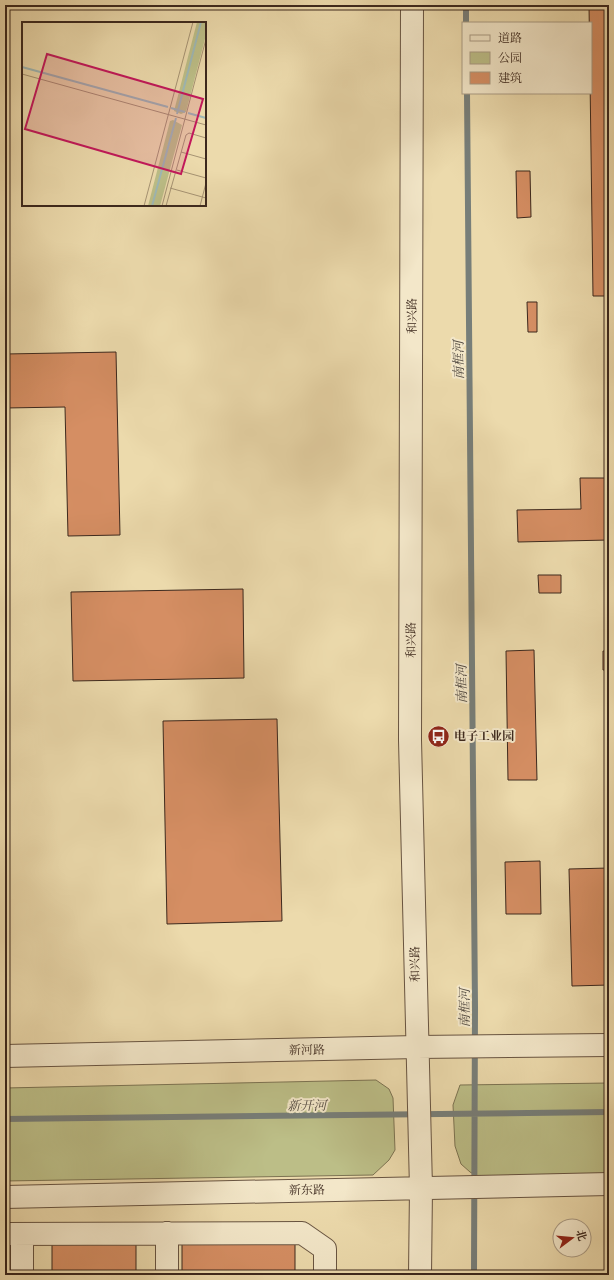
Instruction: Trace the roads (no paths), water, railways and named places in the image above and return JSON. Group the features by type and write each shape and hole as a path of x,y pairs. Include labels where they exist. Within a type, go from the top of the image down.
{"street":[{"name":"和兴路","path":"412,5 410,740 421,1188 420,1275"},
{"name":"新河路","path":"5,1056 417,1047 609,1045"},
{"name":"新东路","path":"5,1197 609,1184"},
{"path":"166,1233 167,1275"},
{"path":"22,1275 14,1234 166,1233 302,1233 325,1249 325,1275"}],"waterway":[{"name":"南框河","path":"466,5 466,22"},
{"name":"南框河","path":"467,94 475,1007 474,1275"},
{"name":"新开河","path":"5,1119 609,1112"}],"place":[{"name":"电子工业园","path":"439,736"}]}
